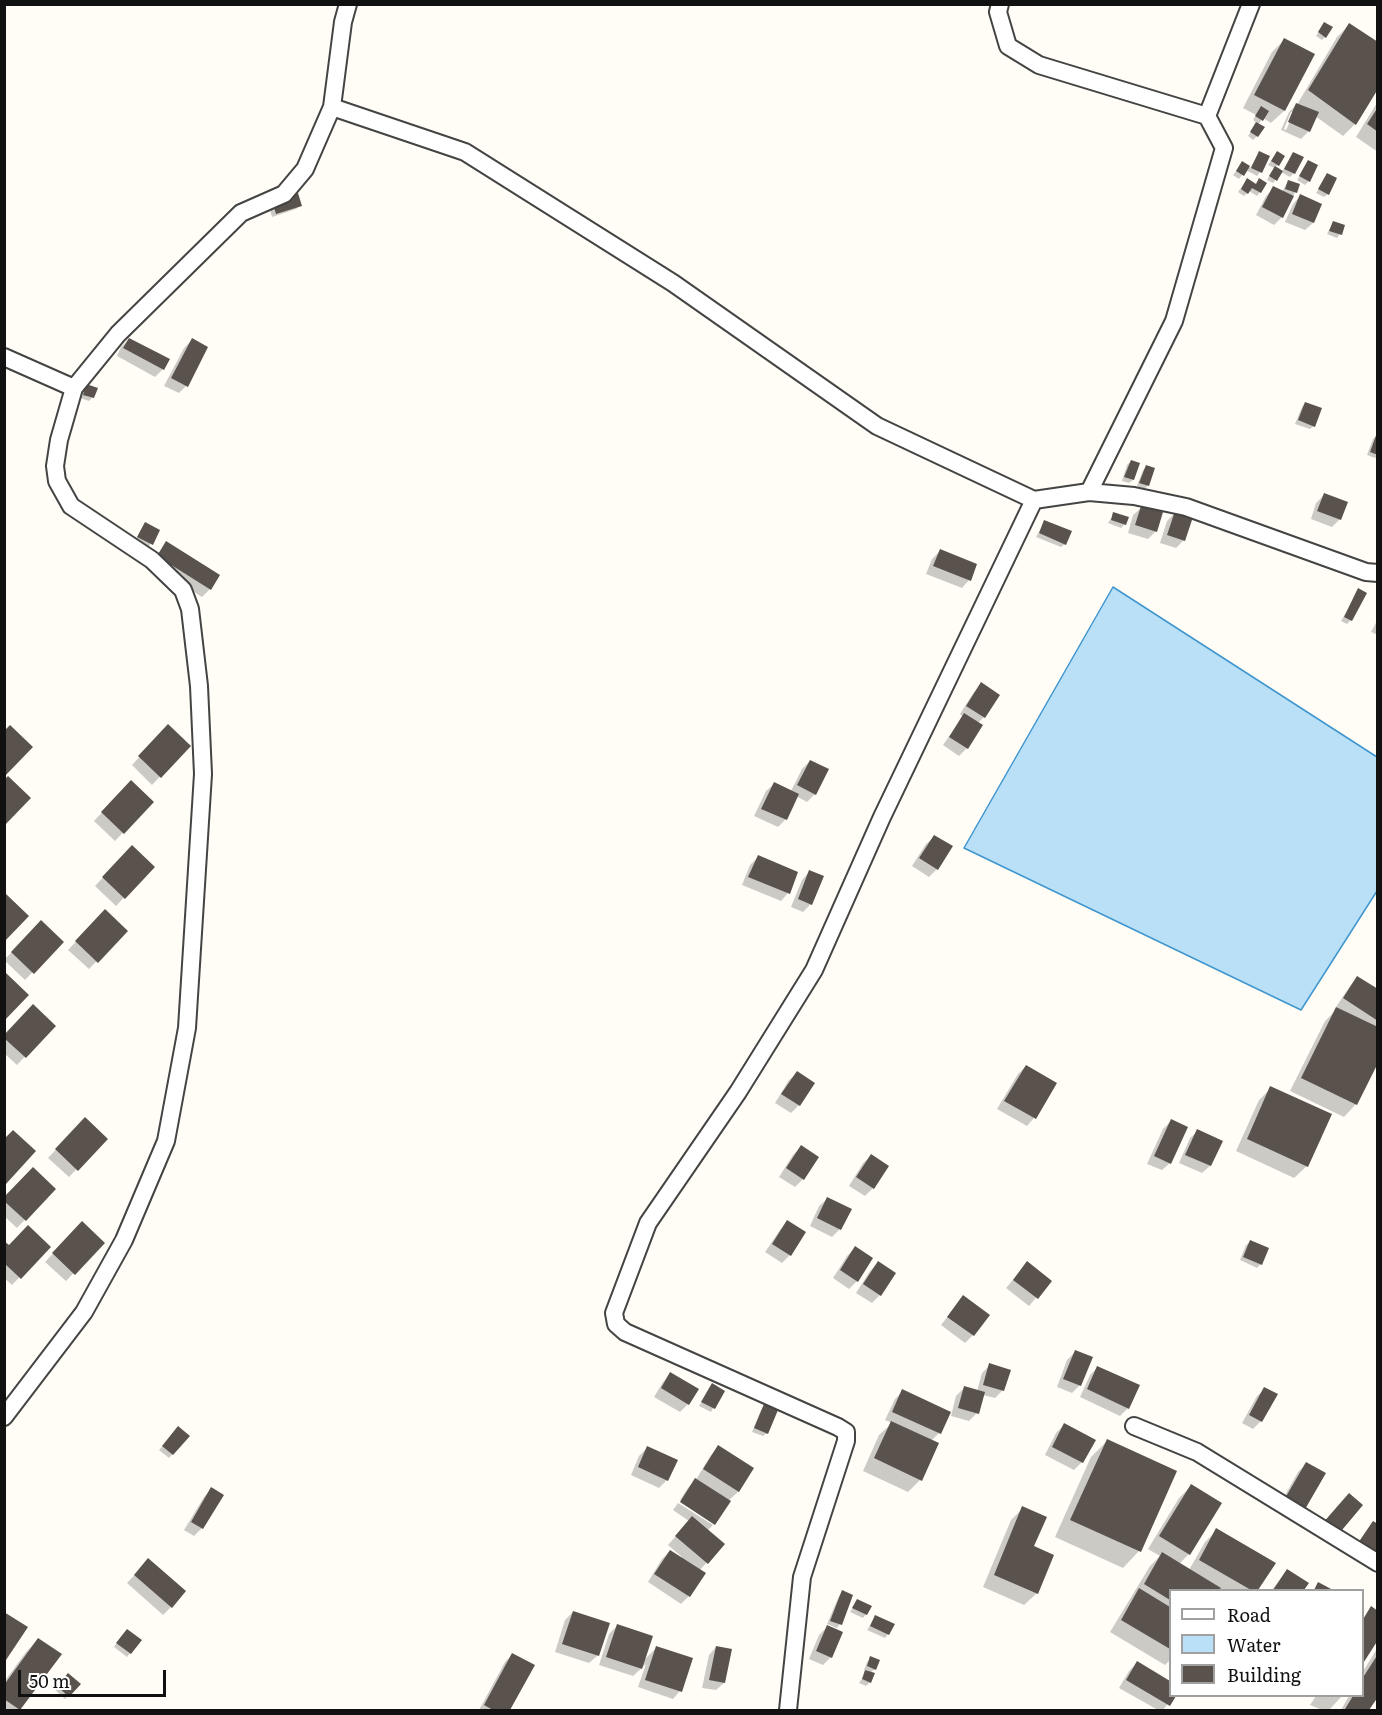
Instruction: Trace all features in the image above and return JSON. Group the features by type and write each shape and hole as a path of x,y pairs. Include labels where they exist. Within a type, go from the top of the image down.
{"street":[{"path":"4,1417 84,1312 124,1240 166,1141 186,1028 203,774 199,686 190,609 183,590 152,560 71,506 57,481 55,466 59,440 74,388 118,334 241,213 284,194 305,169 332,107 342,22 348,4"},
{"path":"1000,4 998,12 1008,46 1039,65 1207,116 1224,148 1174,321 1089,492"},
{"path":"1207,116 1251,4"},
{"path":"332,107 465,152 673,283 877,426 1034,500 1089,492 1134,496 1186,507 1366,572 1377,573"},
{"path":"4,357 74,388"},
{"path":"788,1710 802,1577 846,1441 846,1432 838,1426 625,1332 616,1324 614,1313 648,1223 738,1092 814,970 887,806 1034,500"},
{"path":"1134,1425 1197,1452 1377,1563"}],"water":[{"path":"1113,587 1377,757 1377,891 1301,1010 964,848"}],"building":[{"path":"1324,22 1333,27 1326,38 1318,32"},
{"path":"1349,23 1378,42 1378,89 1356,125 1308,90"},
{"path":"1284,38 1315,54 1285,111 1254,95"},
{"path":"1296,103 1319,112 1310,132 1288,122"},
{"path":"1261,106 1269,111 1263,121 1255,116"},
{"path":"1378,107 1378,132 1367,124"},
{"path":"1256,122 1265,127 1258,137 1250,132"},
{"path":"1259,151 1270,156 1262,173 1251,168"},
{"path":"1277,151 1285,156 1279,166 1271,161"},
{"path":"1293,152 1304,157 1295,174 1284,169"},
{"path":"1308,160 1318,165 1310,182 1299,176"},
{"path":"1242,161 1250,166 1244,176 1236,171"},
{"path":"1275,166 1283,171 1277,181 1269,176"},
{"path":"1327,173 1337,178 1329,195 1318,189"},
{"path":"1247,178 1256,184 1259,178 1267,183 1261,193 1252,188 1248,194 1241,189"},
{"path":"1288,180 1300,184 1297,193 1285,189"},
{"path":"1273,186 1294,196 1283,218 1262,207"},
{"path":"298,193 302,206 276,214 272,201"},
{"path":"1300,194 1322,204 1314,223 1292,214"},
{"path":"1333,221 1345,225 1342,235 1329,231"},
{"path":"129,338 170,359 164,370 123,348"},
{"path":"192,338 208,347 188,387 171,378"},
{"path":"86,384 98,388 94,398 83,395"},
{"path":"1305,402 1322,408 1315,427 1298,420"},
{"path":"1378,430 1378,455 1370,452"},
{"path":"1131,460 1140,463 1134,480 1124,477"},
{"path":"1146,465 1155,468 1149,486 1139,483"},
{"path":"1324,493 1348,502 1341,520 1317,511"},
{"path":"1141,506 1163,512 1157,532 1135,525"},
{"path":"1175,511 1193,517 1185,541 1167,535"},
{"path":"1113,512 1129,517 1126,525 1111,520"},
{"path":"1044,520 1072,531 1066,545 1039,533"},
{"path":"145,522 160,530 153,545 137,537"},
{"path":"166,541 220,575 211,590 157,556"},
{"path":"940,549 977,564 971,581 933,566"},
{"path":"1358,588 1367,593 1352,621 1344,617"},
{"path":"981,682 1000,695 985,718 966,706"},
{"path":"964,713 983,725 968,749 949,737"},
{"path":"168,724 191,746 161,778 138,756"},
{"path":"10,725 33,747 4,777 4,731"},
{"path":"810,760 829,769 816,795 797,785"},
{"path":"8,776 31,798 4,826 4,780"},
{"path":"131,780 154,802 124,834 101,812"},
{"path":"774,782 799,794 787,820 761,809"},
{"path":"934,835 953,846 938,870 919,858"},
{"path":"132,845 155,867 125,899 102,877"},
{"path":"758,855 798,872 790,894 748,877"},
{"path":"809,870 824,876 812,905 798,899"},
{"path":"6,894 29,916 4,942 4,895"},
{"path":"105,909 128,931 98,963 75,941"},
{"path":"41,920 64,942 34,974 11,952"},
{"path":"6,973 29,995 4,1021 4,975"},
{"path":"1357,976 1378,989 1378,1021 1343,998"},
{"path":"33,1004 56,1026 26,1058 4,1038 4,1035"},
{"path":"1336,1007 1378,1027 1378,1063 1357,1105 1301,1078"},
{"path":"1026,1065 1057,1083 1036,1119 1004,1101"},
{"path":"797,1071 815,1083 800,1106 781,1094"},
{"path":"1270,1086 1332,1114 1308,1167 1247,1139"},
{"path":"85,1117 108,1139 78,1171 55,1149"},
{"path":"1171,1119 1188,1127 1171,1164 1154,1156"},
{"path":"1197,1129 1223,1141 1211,1166 1185,1155"},
{"path":"13,1130 36,1151 6,1184 4,1139"},
{"path":"801,1145 819,1157 804,1180 786,1168"},
{"path":"871,1154 889,1166 874,1189 856,1177"},
{"path":"33,1167 56,1189 26,1221 4,1201 4,1197"},
{"path":"827,1197 852,1209 841,1230 817,1218"},
{"path":"787,1220 806,1232 791,1256 772,1244"},
{"path":"82,1221 105,1243 75,1275 52,1253"},
{"path":"28,1225 51,1247 21,1279 4,1263 4,1241 9,1245"},
{"path":"1250,1240 1269,1248 1262,1265 1243,1257"},
{"path":"855,1246 873,1258 858,1282 840,1270"},
{"path":"878,1261 896,1273 881,1296 863,1284"},
{"path":"1027,1261 1052,1281 1038,1299 1013,1280"},
{"path":"963,1295 990,1315 974,1336 947,1317"},
{"path":"1075,1350 1093,1357 1081,1386 1063,1379"},
{"path":"989,1363 1011,1370 1004,1391 983,1385"},
{"path":"1097,1366 1140,1385 1129,1409 1087,1389"},
{"path":"670,1372 699,1389 689,1405 661,1388"},
{"path":"712,1383 725,1391 715,1409 701,1402"},
{"path":"964,1386 985,1392 979,1414 958,1408"},
{"path":"1264,1387 1278,1394 1262,1422 1249,1415"},
{"path":"902,1389 951,1412 941,1434 892,1412"},
{"path":"764,1404 778,1410 768,1434 754,1428"},
{"path":"891,1421 939,1443 922,1481 874,1458"},
{"path":"1064,1423 1096,1440 1083,1463 1052,1447"},
{"path":"178,1426 190,1436 173,1455 162,1446"},
{"path":"1107,1439 1177,1471 1141,1552 1070,1520"},
{"path":"718,1445 754,1468 739,1492 703,1469"},
{"path":"647,1446 678,1460 668,1481 638,1467"},
{"path":"1306,1462 1326,1473 1304,1511 1284,1500"},
{"path":"695,1478 731,1501 715,1525 680,1502"},
{"path":"1191,1484 1222,1503 1190,1555 1159,1536"},
{"path":"211,1487 224,1495 203,1529 191,1522"},
{"path":"1349,1493 1363,1505 1337,1536 1322,1524"},
{"path":"1022,1506 1047,1517 1034,1546 1054,1555 1038,1594 994,1575"},
{"path":"692,1516 725,1544 708,1564 675,1536"},
{"path":"1373,1521 1378,1524 1378,1556 1358,1543"},
{"path":"1216,1528 1276,1563 1259,1589 1249,1589 1199,1560"},
{"path":"670,1550 706,1573 690,1597 654,1574"},
{"path":"1162,1552 1221,1588 1169,1589 1169,1599 1144,1584"},
{"path":"148,1558 186,1591 172,1608 134,1575"},
{"path":"1287,1569 1309,1583 1305,1589 1274,1589"},
{"path":"1318,1582 1331,1589 1314,1589"},
{"path":"1139,1588 1169,1606 1169,1648 1121,1620"},
{"path":"842,1590 853,1595 842,1625 830,1621"},
{"path":"857,1599 872,1606 867,1615 852,1608"},
{"path":"1371,1606 1378,1611 1378,1640 1364,1662 1364,1618"},
{"path":"573,1611 610,1623 599,1656 562,1644"},
{"path":"4,1612 28,1627 4,1663"},
{"path":"875,1615 895,1624 889,1635 870,1626"},
{"path":"617,1624 653,1636 642,1669 606,1657"},
{"path":"827,1625 843,1632 832,1658 816,1651"},
{"path":"127,1629 142,1640 131,1654 116,1643"},
{"path":"38,1638 62,1654 20,1710 4,1699 4,1685"},
{"path":"656,1646 693,1658 682,1692 645,1680"},
{"path":"716,1646 732,1649 725,1683 709,1680"},
{"path":"512,1653 535,1665 510,1710 493,1710 484,1705"},
{"path":"1378,1654 1378,1697 1369,1710 1345,1709 1352,1697 1364,1697 1364,1676"},
{"path":"870,1656 880,1660 876,1670 867,1666"},
{"path":"1137,1661 1169,1680 1169,1697 1175,1697 1170,1706 1126,1680"},
{"path":"865,1670 875,1673 871,1683 862,1679"},
{"path":"68,1673 81,1684 69,1697 57,1686"}]}
